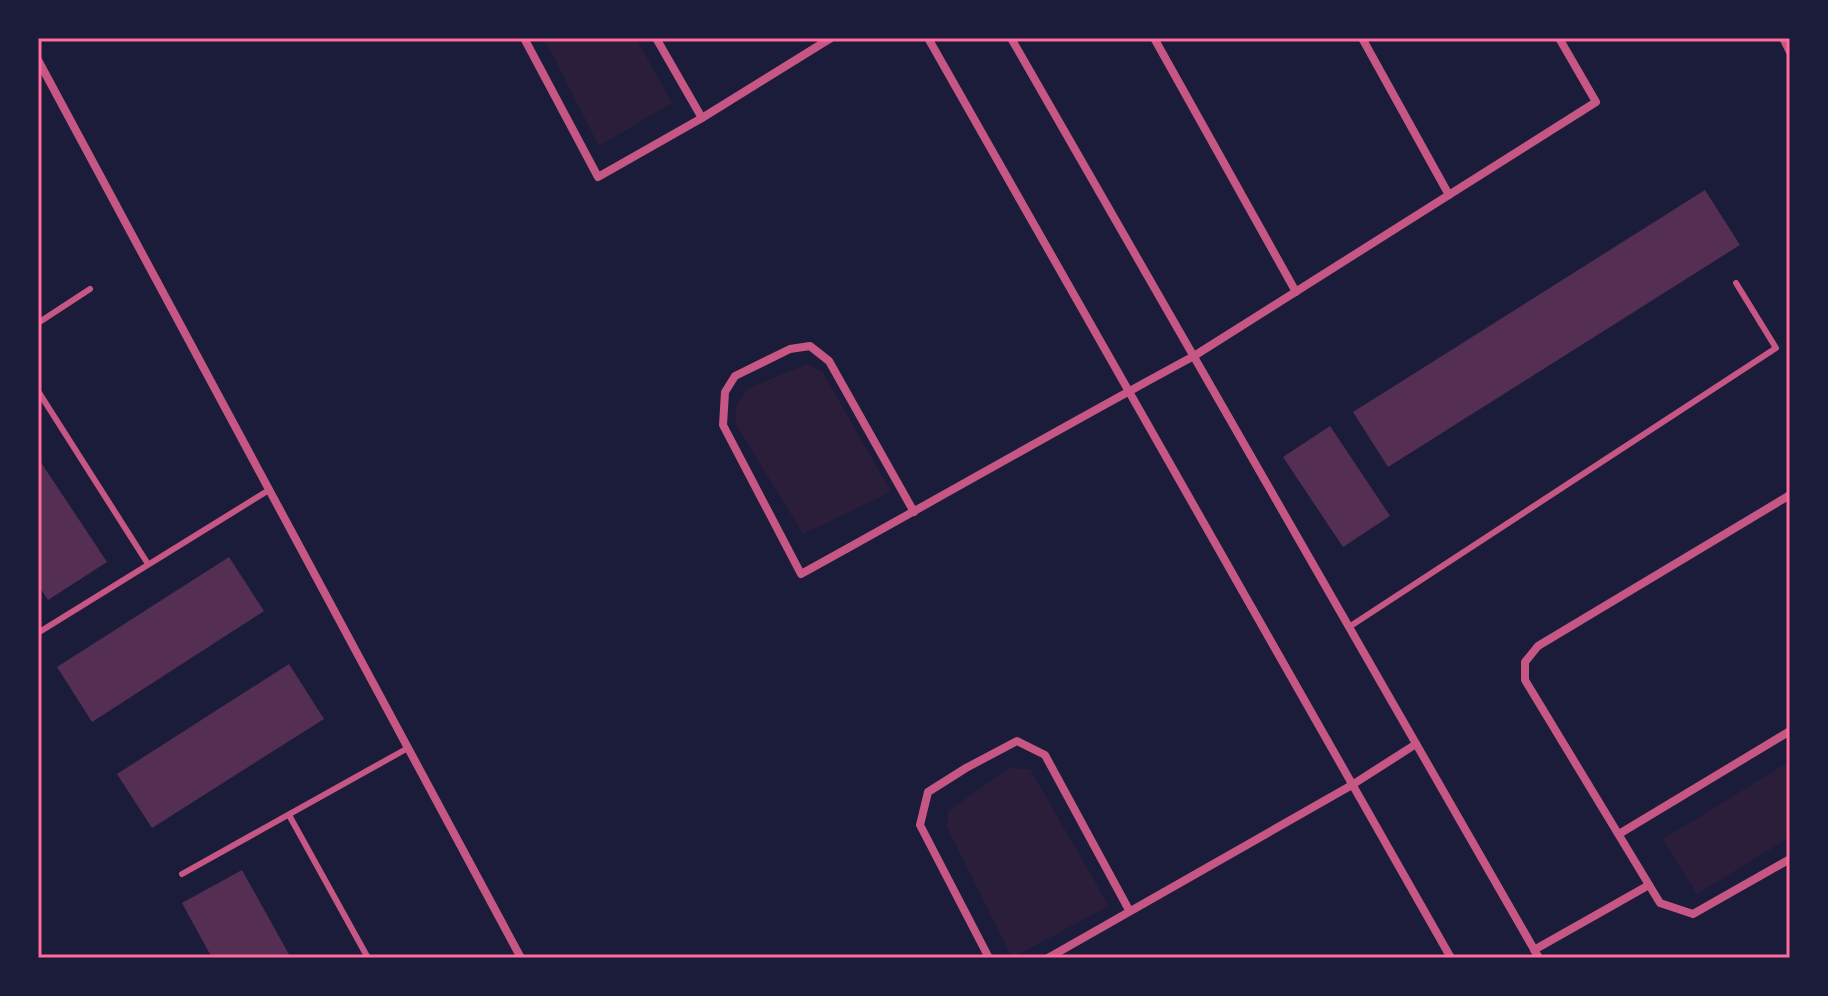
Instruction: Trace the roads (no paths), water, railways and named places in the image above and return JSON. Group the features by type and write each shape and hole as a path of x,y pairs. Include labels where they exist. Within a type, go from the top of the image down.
{"street":[{"path":"524,38 598,177 702,118 831,38"},
{"path":"656,38 702,118"},
{"path":"928,38 1451,958"},
{"path":"1011,38 1536,954 1649,885"},
{"path":"1154,38 1296,292"},
{"path":"1362,38 1449,195"},
{"path":"914,512 829,361 810,346 790,349 735,376 725,392 723,425 801,574 914,512 1129,391 1194,356 1596,102 1559,38"},
{"path":"1783,38 1790,52"},
{"path":"38,60 521,958"},
{"path":"1790,495 1538,646 1525,662 1525,680 1660,903 1693,914 1790,859"},
{"path":"1619,834 1790,731"},
{"path":"989,958 920,825 928,792 1017,741 1045,755 1129,910"},
{"path":"1048,958 1352,785 1416,744"}],"lane":[{"path":"1349,627 1776,348 1736,283"},
{"path":"38,323 90,289"},
{"path":"38,391 148,564"},
{"path":"41,631 269,490"},
{"path":"182,874 408,748"},
{"path":"289,815 368,958"}]}
